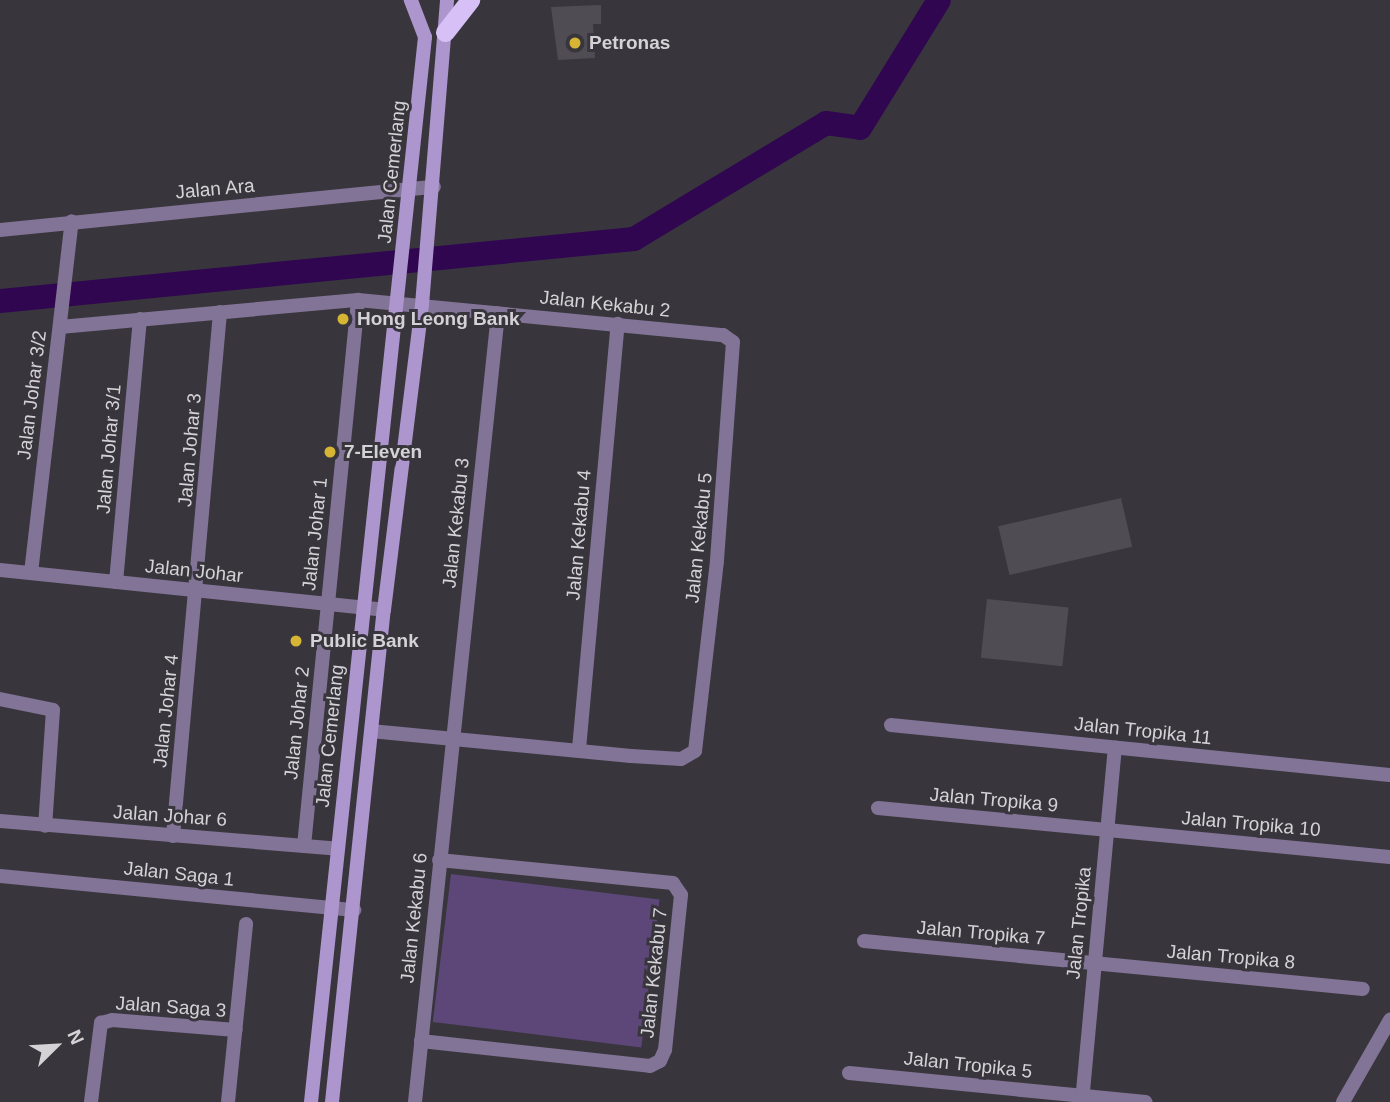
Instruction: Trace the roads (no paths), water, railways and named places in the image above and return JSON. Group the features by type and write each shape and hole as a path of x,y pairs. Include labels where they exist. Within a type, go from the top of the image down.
{"highway":[{"path":"445,32 470,0"}],"main road":[{"name":"Jalan Cemerlang","path":"311,1102 334,908 363,608 399,297 425,37 411,0"},
{"path":"332,1102 384,610 423,298 447,0"}],"street":[{"name":"Jalan Ara","path":"0,230 72,221 407,196 433,187"},
{"name":"Jalan Johar 3/2","path":"31,573 72,221"},
{"name":"Jalan Kekabu 2","path":"399,297 423,298 498,313 723,335"},
{"path":"60,320 140,319 399,297"},
{"name":"Jalan Johar 1","path":"328,604 358,300"},
{"name":"Jalan Johar 3","path":"197,591 220,312"},
{"name":"Jalan Kekabu 3","path":"452,737 498,313"},
{"name":"Jalan Johar 3/1","path":"116,582 140,319"},
{"name":"Jalan Kekabu 4","path":"579,749 618,324"},
{"name":"Jalan Kekabu 5","path":"579,749 681,759 695,751 736,355 733,342 723,335"},
{"name":"Jalan Johar","path":"0,570 384,610"},
{"name":"Jalan Johar 4","path":"173,836 197,591"},
{"name":"Jalan Johar 2","path":"304,846 328,604"},
{"path":"0,699 45,705 55,718 46,826"},
{"name":"Jalan Tropika 11","path":"891,725 1390,775"},
{"path":"373,731 579,749"},
{"name":"Jalan Kekabu 6","path":"415,1102 452,737"},
{"name":"Jalan Tropika","path":"1082,1099 1115,748"},
{"name":"Jalan Tropika 9","path":"878,808 1108,830"},
{"name":"Jalan Johar 6","path":"0,821 338,849"},
{"name":"Jalan Tropika 10","path":"1108,830 1390,857"},
{"name":"Jalan Kekabu 7","path":"421,1041 650,1066 660,1061 665,1050 681,895 673,883 439,860"},
{"name":"Jalan Saga 1","path":"0,876 354,910"},
{"path":"228,1102 246,924"},
{"name":"Jalan Tropika 7","path":"863,941 1095,963"},
{"name":"Jalan Tropika 8","path":"1095,963 1363,989"},
{"name":"Jalan Saga 3","path":"91,1102 101,1023 112,1020 236,1030"},
{"path":"1343,1102 1390,1020"},
{"name":"Jalan Tropika 5","path":"849,1073 1082,1099 1146,1102"}],"waterway":[{"path":"0,301 634,239 826,123 860,128 939,0"}],"place":[{"name":"Petronas","path":"575,43"},
{"name":"Hong Leong Bank","path":"343,319"},
{"name":"7-Eleven","path":"330,452"},
{"name":"Public Bank","path":"296,641"}]}
